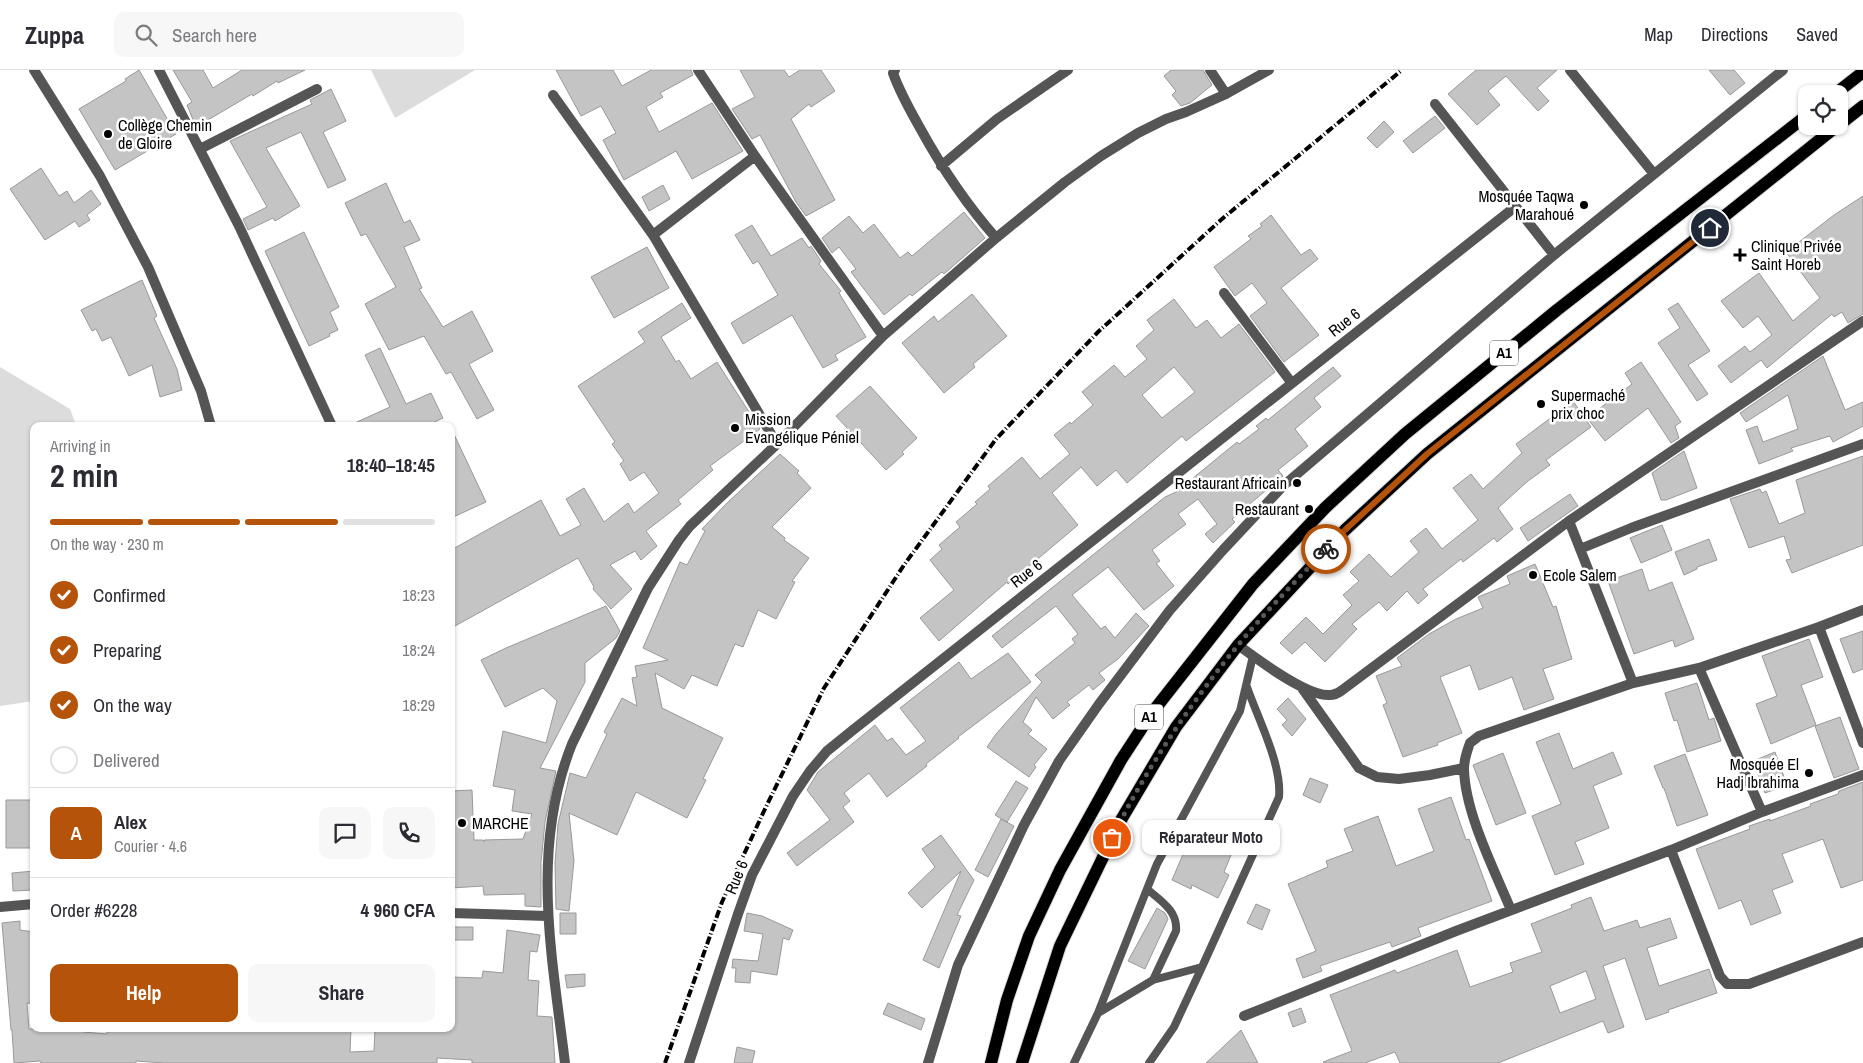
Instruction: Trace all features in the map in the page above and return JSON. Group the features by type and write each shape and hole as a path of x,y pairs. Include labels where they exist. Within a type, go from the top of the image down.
{"main road":[{"path":"1846,85 1863,72"},
{"name":"A1","path":"1848,118 1863,106"},
{"name":"A1","path":"991,1063 1007,1000 1030,936 1060,870 1121,760 1151,714 1253,584 1325,508 1405,434 1557,310 1798,122"},
{"name":"A1","path":"1022,1063 1060,946 1120,820 1176,728 1238,645 1345,530 1427,454 1827,135"}],"street":[{"path":"34,70 100,176 148,267 201,391 210,422"},
{"path":"159,70 239,226 330,422"},
{"path":"698,70 755,156 882,336"},
{"path":"895,70 893,73 900,91 941,166 970,208 996,238"},
{"path":"941,166 997,119 1068,70"},
{"path":"1210,70 1226,94"},
{"path":"565,1063 547,916 546,867 553,813 563,765 648,588 678,540 690,526 777,444 882,336 996,238 1065,182 1100,156 1138,133 1226,94 1269,70"},
{"path":"1570,70 1654,174"},
{"path":"928,1063 958,965 1024,825 1060,761 1099,704 1164,618 1223,550 1283,486 1554,255 1782,70"},
{"path":"200,149 317,89"},
{"path":"553,95 654,236 777,444"},
{"path":"1435,104 1554,255"},
{"path":"654,236 755,156"},
{"name":"Rue 6","path":"689,1063 752,875 793,796 810,770 853,730 1515,207"},
{"path":"1224,293 1292,382"},
{"path":"1238,645 1302,687 1331,696 1341,691 1569,521 1863,321"},
{"path":"1580,549 1631,528 1863,444"},
{"path":"1569,521 1633,683"},
{"path":"1511,910 1476,824 1468,795 1464,768 1470,743 1479,736 1633,683 1699,668 1863,610"},
{"path":"1819,627 1863,743"},
{"path":"1699,668 1762,812"},
{"path":"1302,687 1359,768 1377,777 1398,779 1464,768"},
{"path":"1244,1016 1511,910 1671,850 1762,812 1863,775"},
{"path":"1671,850 1720,976 1727,984 1749,984 1863,942"},
{"path":"0,907 30,904"},
{"path":"455,913 547,916"}],"lane":[{"path":"1074,1063 1098,1013 1157,864 1240,710 1253,656"},
{"path":"1149,1063 1174,1027 1279,797 1280,784 1277,766 1246,686"},
{"path":"1147,889 1173,912 1177,922 1176,931 1153,980"},
{"path":"1098,1013 1153,980 1202,966"}],"shaded area":[{"path":"371,70 475,70 395,118"},
{"path":"0,367 70,409 75,422 30,422 30,702 0,706"}],"building":[{"path":"139,70 176,134 115,170 79,109 126,81 125,79"},
{"path":"173,70 203,70 213,88 242,70 305,70 278,83 277,81 253,96 252,94 196,127 187,105 192,102"},
{"path":"556,70 613,70 622,86 651,70 691,70 693,75 660,93 663,97 646,107 659,132 712,103 743,151 692,179 676,151 624,180 603,140 616,133 601,106 581,116"},
{"path":"740,70 784,70 789,77 800,70 821,70 835,91 811,107 809,104 791,119 835,200 806,216 796,202 760,135 752,139 732,109 755,97"},
{"path":"1171,70 1203,70 1212,85 1190,103 1181,106 1172,95 1176,91 1164,76"},
{"path":"1476,70 1557,70 1537,88 1549,101 1538,111 1506,76 1488,91 1500,105 1477,125 1448,94"},
{"path":"1709,70 1734,70 1745,83 1730,95"},
{"path":"331,89 346,121 323,132 346,180 328,188 301,132 266,148 300,206 275,221 273,218 248,230 243,219 267,207 230,141 312,104 310,100"},
{"path":"1435,116 1445,128 1413,153 1403,141"},
{"path":"1384,121 1394,132 1377,148 1367,138"},
{"path":"41,168 59,196 67,191 74,203 91,190 101,204 87,215 90,220 79,227 75,221 45,240 10,189"},
{"path":"386,183 404,223 410,220 420,240 404,247 422,288 419,289 443,327 472,311 493,351 469,364 494,410 477,419 451,372 446,374 424,336 389,350 365,304 396,287 366,234 361,236 345,203"},
{"path":"663,185 670,199 649,211 642,197"},
{"path":"1863,196 1863,314 1848,323 1842,312 1834,317 1832,314 1767,368 1761,360 1731,383 1718,366 1745,346 1750,352 1772,335 1758,316 1743,328 1721,301 1759,273 1793,321 1820,298 1786,252 1834,215"},
{"path":"964,212 985,238 944,274 942,272 884,315 851,272 856,269 839,247 832,253 822,238 849,216 863,233 874,224 900,258 908,252 912,256"},
{"path":"1271,215 1301,255 1310,249 1318,259 1281,288 1319,335 1284,362 1250,316 1267,303 1252,283 1235,296 1214,267 1251,239 1248,236 1262,226 1260,224"},
{"path":"752,225 771,256 802,238 809,248 811,246 821,261 819,264 841,291 839,293 866,337 835,355 838,360 823,368 792,315 743,344 731,323 778,295 758,261 753,264 735,235"},
{"path":"304,232 339,307 330,312 338,330 309,346 265,251"},
{"path":"647,247 669,288 614,318 591,277"},
{"path":"142,280 157,316 154,318 177,369 182,390 160,397 152,365 129,376 111,337 102,341 96,329 92,331 81,310"},
{"path":"972,294 1007,336 973,364 975,367 944,393 902,343 934,316 938,322"},
{"path":"1174,299 1196,328 1207,320 1221,338 1239,324 1275,372 1186,441 1182,436 1127,483 1116,470 1097,486 1081,467 1052,493 1078,525 1008,584 1007,582 939,641 920,618 954,590 930,560 942,549 939,545 960,527 956,522 977,504 975,502 990,489 988,486 1022,457 1040,479 1070,454 1054,435 1070,422 1071,424 1093,405 1082,392 1114,365 1125,377 1147,359 1136,346 1154,330 1147,320","holes":["1174,367 1195,392 1162,418 1142,395"]},
{"path":"682,303 691,318 661,337 676,362 679,360 691,379 717,362 760,429 710,466 713,470 678,500 681,504 646,531 657,546 641,560 635,551 610,565 632,589 611,609 593,589 594,587 578,558 455,626 455,548 541,500 560,536 581,525 566,499 584,488 604,522 628,503 634,513 659,493 644,472 630,481 620,464 624,461 612,444 615,442 578,386 645,342 638,332"},
{"path":"1678,303 1710,351 1688,365 1708,394 1697,401 1658,343 1680,328 1668,309"},
{"path":"380,348 406,404 431,393 443,418 434,422 357,422 390,407 365,355"},
{"path":"1823,356 1845,410 1863,402 1863,426 1833,442 1830,436 1791,448 1793,451 1759,464 1746,430 1757,426 1763,442 1798,429 1788,395 1746,422 1740,413"},
{"path":"1641,362 1681,422 1675,426 1679,438 1671,443 1648,408 1605,441 1587,418 1632,384 1625,373"},
{"path":"1333,367 1341,376 1314,398 1321,407 1295,429 1308,446 1278,470 1283,476 1232,519 1235,522 1213,543 1205,534 1217,524 1198,499 1178,514 1186,524 1152,550 1160,561 1156,563 1174,586 1144,610 1108,567 1072,595 1101,629 1105,626 1115,638 1136,613 1149,626 1118,659 1099,673 1105,680 1093,690 1089,685 1067,702 1070,705 1053,719 1036,697 1023,722 1032,730 1028,734 1047,749 1034,765 1036,767 1029,777 987,747 996,734 1042,682 1035,675 1075,643 1072,639 1078,634 1056,606 1002,648 992,636 1165,497 1176,492 1237,442 1239,444 1259,429 1256,426 1266,418 1268,420"},
{"path":"870,386 917,438 902,452 904,454 886,470 836,416"},
{"path":"1573,401 1591,427 1546,460 1550,465 1528,481 1498,508 1513,529 1497,542 1494,538 1463,562 1461,559 1423,589 1428,595 1418,604 1407,591 1387,611 1379,602 1352,624 1357,629 1325,662 1305,642 1292,654 1280,643 1306,617 1323,634 1352,605 1343,595 1359,581 1350,572 1369,554 1391,577 1419,552 1410,541 1426,528 1442,549 1478,520 1453,488 1471,474 1483,489 1522,453 1516,444"},
{"path":"455,436 486,502 455,516"},
{"path":"1684,451 1697,488 1666,500 1661,500 1652,473"},
{"path":"780,454 799,471 797,473 811,488 772,527 785,538 784,540 809,558 792,581 795,582 776,619 758,610 743,647 735,644 717,686 692,675 684,689 655,673 662,708 723,738 703,779 706,780 687,818 636,792 617,835 569,813 574,861 569,911 556,909 555,863 558,824 570,773 586,778 607,734 604,732 622,698 637,706 632,678 637,677 635,666 668,660 643,648 680,562 687,565 705,531 702,529"},
{"path":"1863,456 1863,545 1792,573 1786,560 1791,559 1784,536 1749,548 1730,499 1760,489 1762,493 1766,491 1779,524 1805,513 1796,480"},
{"path":"1570,494 1578,506 1528,541 1520,528"},
{"path":"1662,525 1672,550 1641,563 1630,538"},
{"path":"1709,539 1717,560 1697,567 1697,569 1684,575 1675,552"},
{"path":"1535,564 1553,607 1556,606 1572,659 1543,669 1554,699 1524,710 1512,677 1479,690 1470,665 1440,677 1462,733 1437,743 1438,745 1403,757 1383,705 1387,703 1376,676 1402,666 1397,658 1429,634 1456,619 1483,608 1478,597 1510,584 1507,576"},
{"path":"1642,569 1649,591 1672,582 1694,639 1675,647 1673,640 1634,654 1608,581"},
{"path":"606,606 620,631 616,638 585,663 585,682 540,768 556,771 545,822 541,863 541,907 525,906 525,894 484,895 483,886 455,888 455,791 472,790 474,840 483,840 484,842 484,840 523,839 532,814 512,811 515,790 493,786 503,731 546,743 557,701 543,688 505,707 481,660"},
{"path":"1863,631 1863,669 1853,673 1840,639"},
{"path":"1809,639 1823,677 1801,685 1816,725 1771,744 1756,704 1777,696 1762,656"},
{"path":"1008,653 1031,682 958,737 926,764 927,766 887,797 869,773 844,793 850,801 843,807 854,822 797,866 787,853 830,820 807,790 818,772 875,725 887,741 892,738 906,755 926,741 900,708 959,662 971,679"},
{"path":"1697,683 1709,720 1714,718 1721,741 1687,752 1677,720 1674,721 1665,693"},
{"path":"1288,698 1306,719 1292,736 1282,725 1287,720 1277,709"},
{"path":"1840,717 1859,769 1834,778 1815,726"},
{"path":"1559,733 1573,769 1613,752 1622,774 1593,786 1609,828 1575,842 1584,864 1555,875 1532,816 1561,804 1536,742"},
{"path":"1775,752 1787,785 1765,793 1753,761"},
{"path":"1503,753 1526,813 1496,825 1473,765"},
{"path":"1685,754 1708,815 1677,826 1654,766"},
{"path":"1310,778 1328,785 1320,803 1303,795"},
{"path":"1016,781 1028,788 1007,822 995,815"},
{"path":"1863,782 1863,880 1841,888 1823,839 1782,854 1793,882 1772,890 1781,913 1751,925 1741,900 1719,909 1696,849 1750,829 1749,826 1770,819 1770,821 1811,806 1810,804"},
{"path":"1451,797 1466,840 1469,839 1492,901 1418,928 1421,936 1392,947 1390,942 1320,966 1322,971 1303,978 1296,959 1316,951 1288,884 1328,867 1326,861 1353,851 1344,829 1378,816 1396,866 1434,851 1418,809"},
{"path":"6,800 30,800 30,848 6,848"},
{"path":"1001,819 1014,826 988,877 975,870"},
{"path":"941,835 974,880 957,915 961,916 939,968 923,960 961,871 922,908 908,893 935,867 922,849"},
{"path":"1190,838 1216,851 1217,849 1231,855 1224,872 1229,875 1218,898 1192,885 1191,889 1172,880"},
{"path":"30,871 30,890 13,891 12,873"},
{"path":"1591,897 1604,931 1637,920 1640,928 1670,918 1677,938 1647,948 1659,986 1709,969 1717,993 1668,1010 1669,1012 1646,1020 1625,958 1603,966 1624,1027 1608,1033 1603,1021 1498,1063 1400,1063 1395,1052 1365,1063 1323,1062 1352,1051 1330,995 1395,970 1397,973 1457,950 1470,987 1513,972 1510,963 1542,952 1531,924 1572,908 1571,905","holes":["1586,971 1596,999 1560,1013 1550,986"]},
{"path":"1256,904 1270,910 1262,930 1247,923"},
{"path":"1157,908 1165,913 1168,919 1145,969 1128,961"},
{"path":"560,913 576,913 576,934 560,934"},
{"path":"747,913 762,916 793,930 789,940 783,938 777,975 751,971 750,983 735,982 736,968 732,968 733,959 758,961 763,934 744,931"},
{"path":"20,921 20,930 30,931 30,1003 27,1003 30,1032 107,1034 107,1032 351,1032 350,1052 374,1051 375,1032 455,1032 455,977 482,978 483,971 503,973 507,930 540,935 537,952 530,951 528,980 539,981 537,1016 552,1017 555,1063 472,1063 472,1060 437,1058 437,1063 164,1063 136,1061 136,1063 41,1063 40,1061 14,1063 2,923"},
{"path":"455,927 473,927 473,940 455,940"},
{"path":"585,974 585,986 567,988 565,975"},
{"path":"888,1003 925,1019 921,1030 883,1014"},
{"path":"1301,1008 1306,1022 1293,1027 1288,1013"},
{"path":"1241,1030 1258,1063 1206,1063"},
{"path":"737,1047 755,1051 752,1063 734,1063"}],"railway":[{"path":"665,1063 722,902 824,688 904,565 996,439 1098,332 1222,219 1402,70"}],"way so far":[{"path":"1112,838 1120,820 1176,728 1238,645 1326,549"}],"place":[{"name":"Collège Chemin de Gloire","path":"108,134"},
{"name":"Mosquée Taqwa Marahoué","path":"1584,205"},
{"name":"Clinique Privée Saint Horeb","path":"1740,255"},
{"name":"Supermaché prix choc","path":"1541,404"},
{"name":"Mission Evangélique Péniel","path":"735,428"},
{"name":"Restaurant Africain","path":"1297,483"},
{"name":"Restaurant","path":"1309,509"},
{"name":"Ecole Salem","path":"1533,575"},
{"name":"Mosquée El Hadj Ibrahima","path":"1809,773"},
{"name":"MARCHE","path":"462,823"},
{"name":"Réparateur Moto","path":"1112,838"}],"route":[{"path":"1326,549 1427,454 1710,228"}]}
